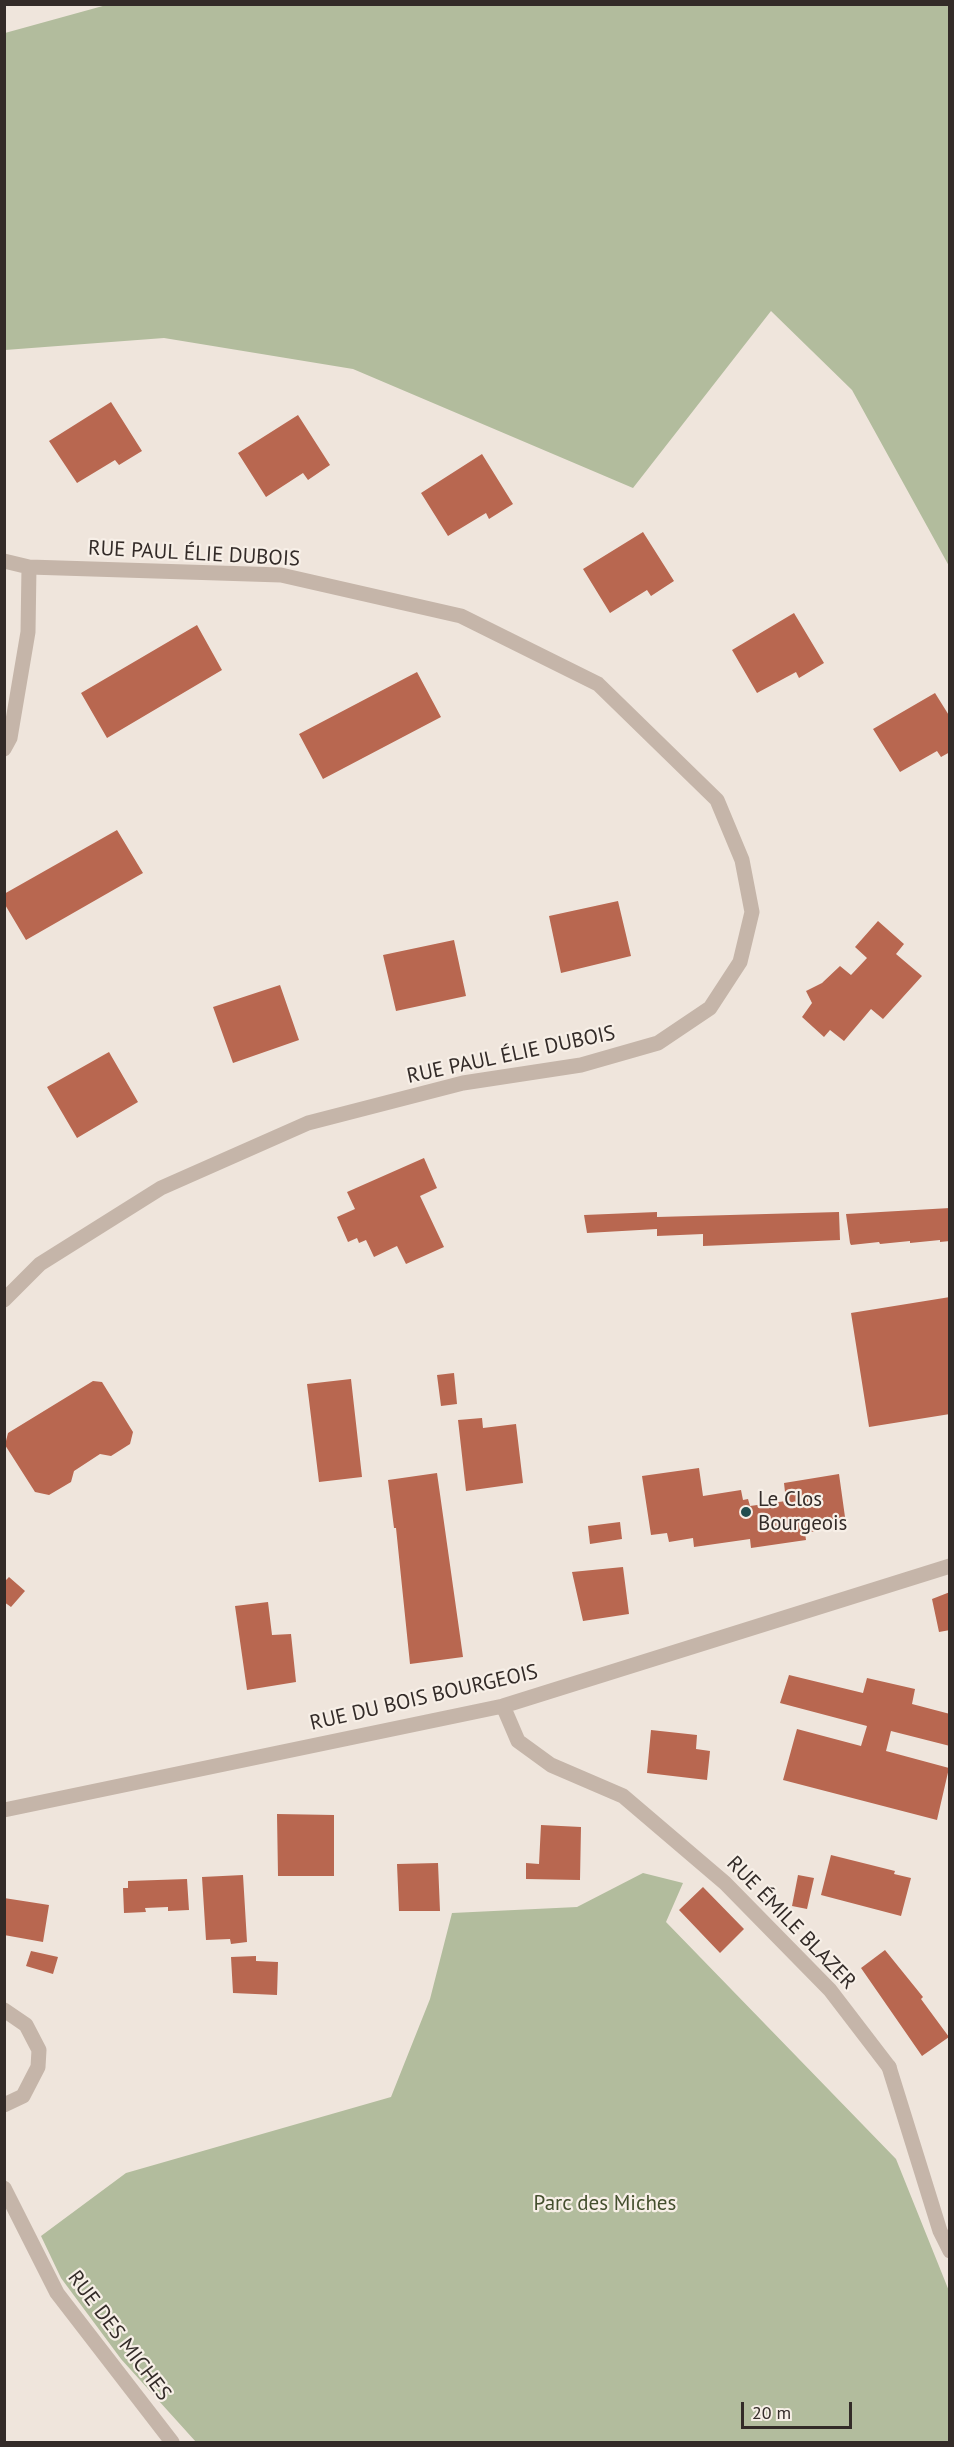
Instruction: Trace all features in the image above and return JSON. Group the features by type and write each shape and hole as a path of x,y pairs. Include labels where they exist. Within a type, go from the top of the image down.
{"street":[{"name":"RUE PAUL ÉLIE DUBOIS","path":"4,561 29,567 281,575 461,616 598,684 717,800 742,860 752,912 740,962 710,1008 658,1043 581,1065 463,1083 308,1123 160,1188 40,1264 4,1300"},
{"path":"4,749 10,738 28,632 29,567"},
{"name":"RUE DU BOIS BOURGEOIS","path":"4,1810 503,1706 950,1566"},
{"name":"RUE ÉMILE BLAZER","path":"503,1706 518,1741 551,1765 623,1796 725,1883 830,1990 889,2067 940,2231 950,2252"},
{"path":"4,2010 26,2025 39,2050 38,2067 23,2096 4,2105"},
{"name":"RUE DES MICHES","path":"4,2188 57,2293 172,2442"}],"green space":[{"path":"110,4 949,5 949,566 852,390 771,311 633,488 353,369 164,338 5,350 5,33"},
{"name":"Parc des Miches","path":"643,1873 683,1883 666,1922 896,2159 949,2291 949,2442 196,2442 121,2359 61,2278 41,2236 126,2173 391,2097 430,1999 452,1913 577,1907"}],"building":[{"path":"111,402 142,451 119,465 115,460 77,483 49,441"},
{"path":"298,415 330,465 308,480 303,473 266,497 238,453"},
{"path":"482,454 513,504 489,519 486,513 448,536 421,493"},
{"path":"643,532 674,581 651,596 647,590 610,613 583,569"},
{"path":"794,613 824,663 799,678 796,672 757,693 732,650"},
{"path":"197,625 222,670 107,738 81,693"},
{"path":"417,672 441,717 323,779 299,734"},
{"path":"935,693 950,717 950,752 941,757 937,751 900,772 873,729"},
{"path":"117,830 143,873 26,940 4,903 4,894"},
{"path":"618,901 631,956 561,973 549,916"},
{"path":"878,921 904,944 896,954 922,976 883,1019 871,1009 844,1041 830,1030 824,1037 802,1017 812,1003 806,991 822,983 840,966 851,975 867,958 855,947"},
{"path":"454,940 466,996 396,1011 383,955"},
{"path":"280,985 299,1040 233,1063 213,1007"},
{"path":"109,1052 138,1102 77,1138 47,1087"},
{"path":"424,1158 437,1188 420,1196 444,1247 406,1264 397,1246 374,1257 366,1240 359,1243 357,1238 348,1242 337,1217 355,1209 347,1192"},
{"path":"950,1208 950,1241 880,1244 879,1242 851,1245 850,1243 846,1214"},
{"path":"657,1212 657,1217 839,1212 840,1240 703,1246 703,1234 657,1236 657,1229 587,1233 584,1215"},
{"path":"950,1297 950,1414 869,1427 851,1313"},
{"path":"454,1373 457,1404 441,1406 437,1375"},
{"path":"351,1379 362,1477 319,1482 307,1384"},
{"path":"93,1381 102,1382 133,1432 130,1444 111,1456 100,1454 74,1471 71,1482 49,1495 35,1492 5,1445 8,1433"},
{"path":"482,1418 483,1428 516,1424 523,1483 466,1491 458,1420"},
{"name":"Le Clos Bourgeois","path":"699,1468 703,1496 741,1490 743,1500 748,1499 750,1506 786,1501 784,1483 839,1474 845,1517 826,1521 828,1529 805,1533 806,1540 751,1548 750,1539 694,1547 693,1538 669,1542 667,1533 651,1535 642,1476"},
{"path":"437,1473 463,1657 410,1664 396,1528 394,1528 388,1480"},
{"path":"620,1522 622,1539 590,1544 588,1526"},
{"path":"623,1567 629,1614 583,1621 572,1572"},
{"path":"9,1577 25,1591 11,1607 4,1602 4,1582"},
{"path":"950,1592 950,1630 939,1632 932,1599"},
{"path":"268,1602 272,1635 291,1634 296,1682 247,1690 235,1606"},
{"path":"789,1675 863,1693 867,1678 915,1689 912,1704 950,1714 950,1746 891,1731 886,1751 949,1768 937,1820 783,1780 797,1729 861,1746 867,1726 780,1703"},
{"path":"651,1730 697,1735 696,1749 710,1751 707,1780 647,1773"},
{"path":"277,1814 334,1815 334,1876 278,1876"},
{"path":"541,1825 581,1827 580,1880 526,1879 526,1863 539,1864"},
{"path":"831,1855 895,1871 894,1874 911,1878 901,1916 821,1895"},
{"path":"438,1863 440,1911 399,1911 397,1864"},
{"path":"243,1875 247,1942 231,1944 230,1939 206,1940 202,1877"},
{"path":"798,1875 814,1878 807,1909 792,1906"},
{"path":"187,1879 189,1910 168,1911 168,1907 145,1908 146,1912 124,1913 123,1888 128,1888 128,1881"},
{"path":"703,1887 744,1929 720,1953 679,1910"},
{"path":"4,1898 49,1905 43,1942 4,1935"},
{"path":"885,1950 923,1997 921,1999 949,2037 922,2056 861,1968"},
{"path":"31,1951 58,1957 53,1974 26,1966"},
{"path":"256,1956 256,1961 278,1962 277,1995 233,1993 231,1957"}],"place":[{"name":"Le Clos Bourgeois","path":"746,1512"}]}
